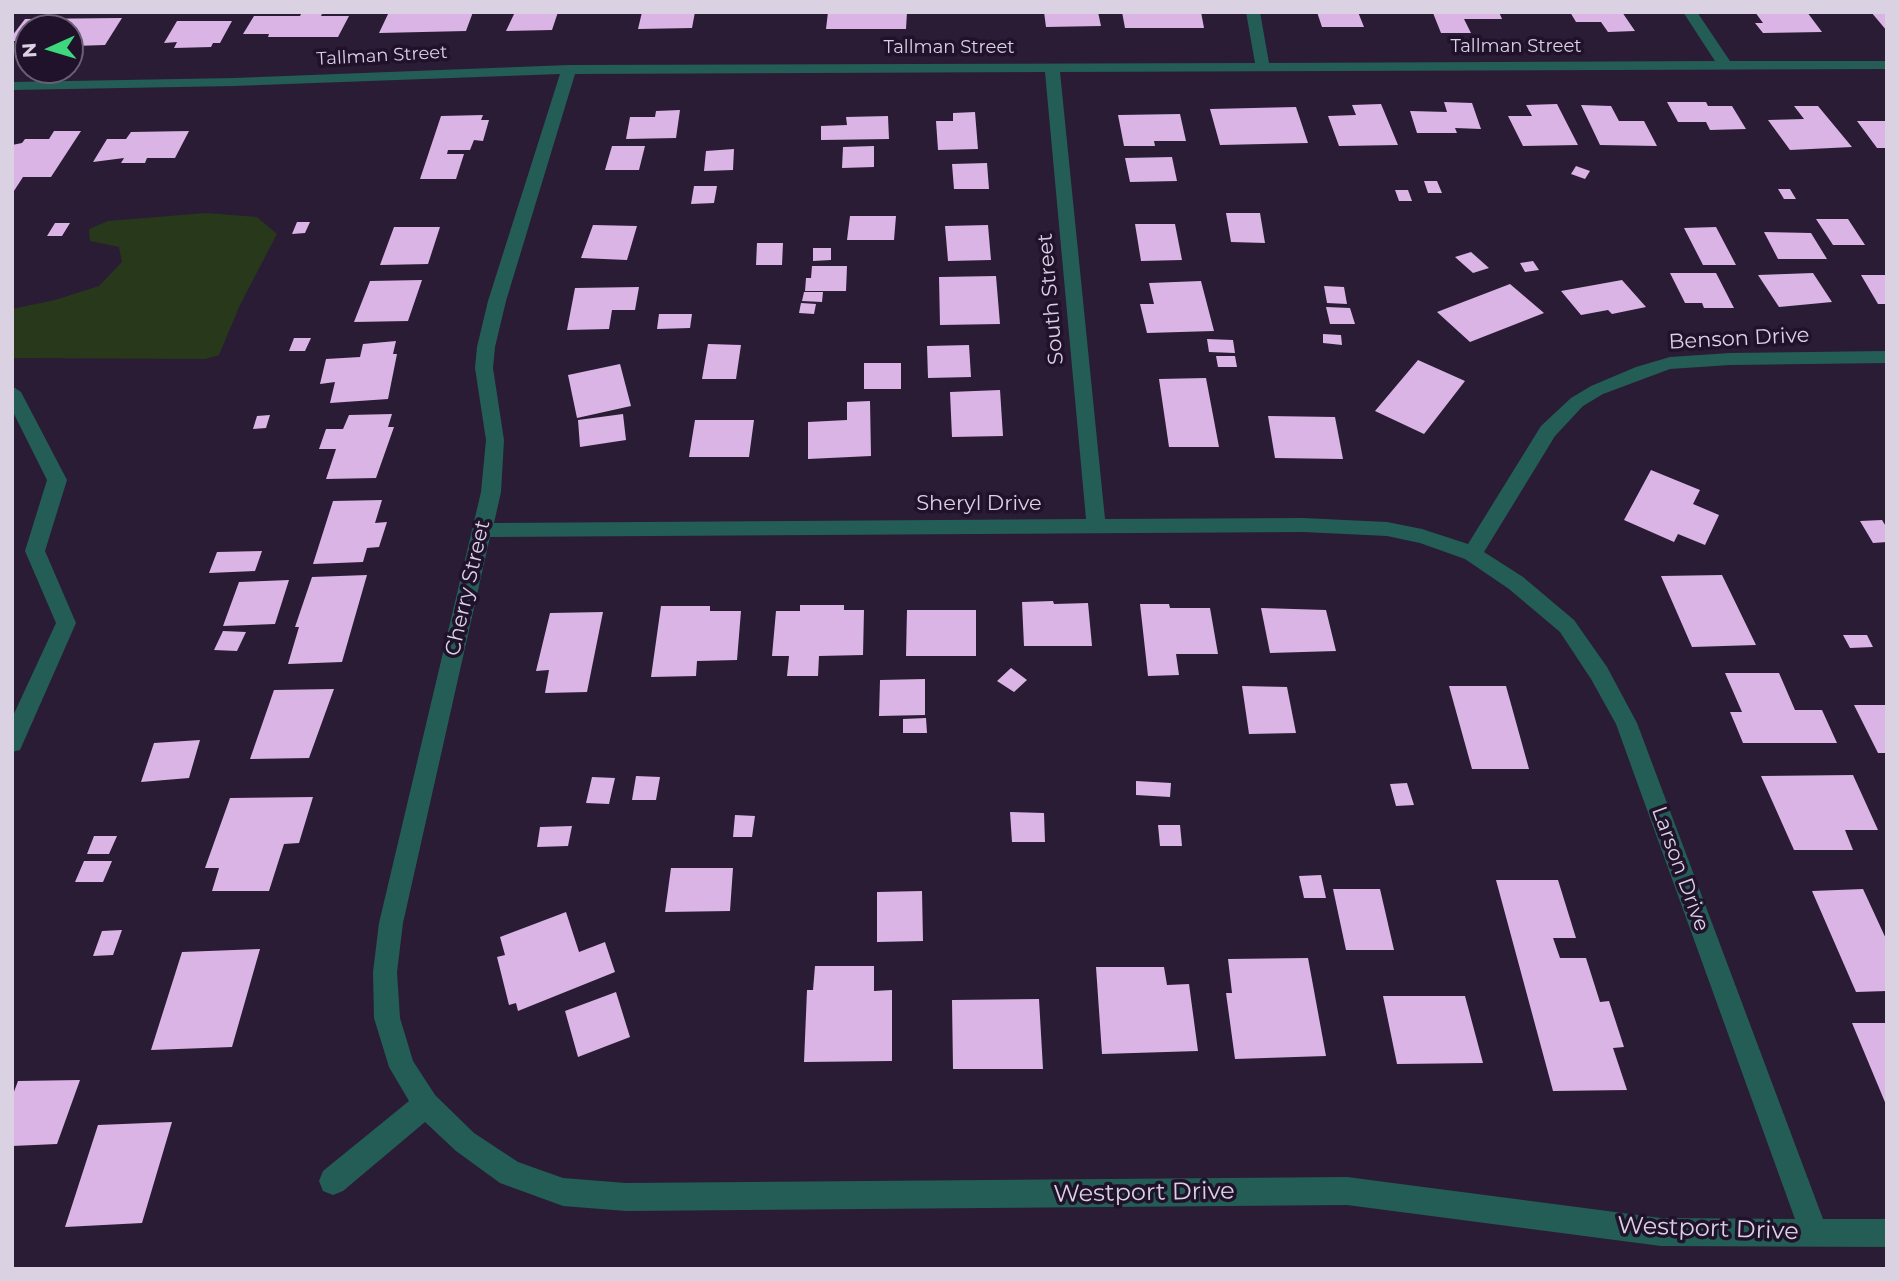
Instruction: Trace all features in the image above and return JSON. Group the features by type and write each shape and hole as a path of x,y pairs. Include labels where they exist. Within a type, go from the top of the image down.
{"street":[{"path":"1252,12 1263,66"},
{"path":"1690,12 1725,65"},
{"name":"Tallman Street","path":"12,86 234,82 569,69 1887,65"},
{"name":"South Street","path":"1052,67 1096,526"},
{"name":"Cherry Street","path":"426,1104 402,1067 387,1018 385,972 391,923 491,492 495,440 484,368 486,347 513,249 569,69"},
{"name":"Benson Drive","path":"1472,554 1548,431 1577,402 1597,390 1642,371 1670,363 1730,359 1887,357"},
{"path":"12,392 57,480 35,551 66,623 12,743"},
{"name":"Sheryl Drive","path":"481,530 1303,525 1387,529 1422,536 1472,554"},
{"name":"Larson Drive","path":"1472,554 1516,583 1567,626 1599,673 1626,723 1814,1233"},
{"path":"332,1181 426,1104"},
{"name":"Westport Drive","path":"426,1104 465,1142 510,1172 563,1192 626,1197 1347,1191 1661,1232 1887,1233"}],"green space":[{"path":"206,213 257,217 277,234 240,305 219,355 205,359 12,358 12,309 55,300 99,286 122,262 119,247 90,241 89,229 108,221"}],"building":[{"path":"302,12 323,12 321,16 349,16 338,37 268,37 269,34 243,34 254,16 300,16"},
{"path":"389,12 473,12 466,31 379,33"},
{"path":"515,12 558,12 552,30 506,31"},
{"path":"642,12 695,12 692,28 638,29"},
{"path":"828,12 907,12 906,29 826,29"},
{"path":"1044,12 1098,12 1101,26 1046,27"},
{"path":"1122,12 1201,12 1204,28 1125,28"},
{"path":"1317,12 1358,12 1364,27 1322,27"},
{"path":"1499,12 1502,19 1464,19 1471,33 1441,33 1433,13"},
{"path":"1570,12 1622,12 1635,31 1608,32 1601,22 1576,22"},
{"path":"1755,12 1807,12 1822,32 1763,33 1755,23 1763,23"},
{"path":"1871,12 1887,12 1887,31"},
{"path":"84,18 122,18 105,45 84,46"},
{"path":"177,21 232,21 220,43 213,43 211,47 174,48 177,42 164,43"},
{"path":"1444,102 1472,103 1481,129 1455,128 1457,133 1417,133 1410,111 1447,112"},
{"path":"1667,102 1706,102 1708,106 1732,106 1746,129 1710,130 1706,122 1678,122"},
{"path":"1381,104 1398,145 1339,146 1328,116 1356,115 1352,105"},
{"path":"1557,104 1578,145 1523,146 1508,116 1532,116 1526,105"},
{"path":"1581,105 1611,106 1619,121 1644,121 1657,146 1600,145"},
{"path":"1794,106 1818,106 1852,147 1790,150 1768,120 1804,119"},
{"path":"1296,107 1308,143 1220,145 1210,109"},
{"path":"680,110 676,138 626,139 630,117 655,117 656,111"},
{"path":"975,112 978,149 938,150 936,121 953,121 953,113"},
{"path":"1180,114 1186,141 1154,141 1155,146 1124,146 1118,115"},
{"path":"483,115 481,120 489,120 483,141 474,140 470,150 448,150 447,154 464,154 456,179 420,179 441,116"},
{"path":"888,116 889,139 821,140 821,126 847,125 846,117"},
{"path":"1857,121 1887,121 1887,148 1877,148"},
{"path":"54,131 81,131 51,177 23,177 12,194 12,145 22,143 25,139 49,139"},
{"path":"189,131 175,158 147,158 145,163 121,163 124,158 93,162 107,139 126,139 131,132"},
{"path":"612,146 645,146 639,170 605,170"},
{"path":"874,146 874,167 842,168 843,147"},
{"path":"734,149 733,170 704,171 706,151"},
{"path":"1172,157 1177,181 1130,182 1125,158"},
{"path":"987,163 989,189 954,189 952,164"},
{"path":"1576,166 1590,171 1585,179 1571,174"},
{"path":"1424,181 1437,181 1442,193 1428,193"},
{"path":"694,186 717,186 714,203 691,204"},
{"path":"1778,189 1790,189 1796,199 1784,199"},
{"path":"1395,190 1408,190 1412,201 1399,201"},
{"path":"1226,213 1260,213 1265,243 1231,242"},
{"path":"850,216 896,216 894,240 847,240"},
{"path":"1816,219 1848,219 1865,245 1833,245"},
{"path":"297,222 310,222 305,233 292,234"},
{"path":"55,223 70,223 62,236 47,236"},
{"path":"1135,224 1175,224 1182,260 1141,261"},
{"path":"593,225 637,226 627,260 581,258"},
{"path":"988,225 991,260 948,261 945,226"},
{"path":"394,227 440,227 428,264 380,265"},
{"path":"1716,227 1736,265 1703,265 1684,228"},
{"path":"1764,232 1811,233 1827,259 1778,259"},
{"path":"757,243 783,243 782,265 756,265"},
{"path":"813,248 831,248 831,260 813,261"},
{"path":"1471,252 1489,268 1473,273 1455,257"},
{"path":"1533,261 1539,270 1525,272 1520,263"},
{"path":"812,266 847,266 846,291 805,291 806,278 811,278"},
{"path":"1670,273 1716,273 1734,308 1704,308 1702,303 1685,303"},
{"path":"1813,273 1832,302 1779,307 1758,275"},
{"path":"1861,275 1887,275 1887,304 1878,304"},
{"path":"996,276 1000,324 940,325 939,277"},
{"path":"422,280 408,321 354,322 370,281"},
{"path":"1622,280 1646,307 1612,314 1608,310 1581,315 1561,291"},
{"path":"1201,281 1214,331 1147,333 1140,304 1154,304 1149,283"},
{"path":"1510,284 1544,313 1470,342 1437,312"},
{"path":"1324,286 1344,287 1347,304 1327,303"},
{"path":"639,287 635,310 612,310 609,329 567,330 575,288"},
{"path":"804,292 823,292 822,302 802,301"},
{"path":"801,303 816,304 814,314 799,313"},
{"path":"1326,307 1350,308 1355,324 1330,324"},
{"path":"659,314 692,314 690,328 657,329"},
{"path":"1323,334 1341,335 1342,345 1323,343"},
{"path":"294,338 311,338 305,351 289,351"},
{"path":"1207,339 1233,340 1235,353 1209,352"},
{"path":"396,341 393,354 397,354 388,399 330,403 335,382 320,384 326,359 360,357 363,344"},
{"path":"708,344 741,345 736,379 702,379"},
{"path":"969,345 971,377 928,378 927,346"},
{"path":"1216,356 1235,356 1237,367 1218,367"},
{"path":"1418,360 1465,381 1424,434 1375,411"},
{"path":"864,363 901,363 901,389 864,389"},
{"path":"620,364 631,406 577,418 568,375"},
{"path":"1206,378 1219,447 1169,447 1159,379"},
{"path":"1000,390 1003,436 952,437 950,392"},
{"path":"870,401 871,456 808,459 808,422 847,420 847,402"},
{"path":"392,414 388,427 394,427 376,478 326,479 336,449 319,449 326,429 343,429 349,415"},
{"path":"623,414 626,440 580,447 578,420"},
{"path":"270,415 266,428 253,429 257,416"},
{"path":"1268,416 1335,417 1343,459 1275,458"},
{"path":"695,420 754,420 749,457 689,457"},
{"path":"1651,470 1700,490 1693,504 1719,515 1705,545 1678,534 1674,542 1624,520"},
{"path":"382,500 375,523 387,522 379,547 367,548 363,562 313,564 333,501"},
{"path":"1882,520 1887,528 1887,542 1873,543 1860,521"},
{"path":"262,551 255,571 209,573 217,552"},
{"path":"367,575 342,662 288,664 299,627 295,627 312,577"},
{"path":"1722,575 1756,645 1692,647 1661,576"},
{"path":"289,580 275,624 223,626 239,582"},
{"path":"1053,601 1054,604 1088,603 1092,646 1024,646 1022,602"},
{"path":"1140,604 1169,604 1170,608 1210,608 1218,654 1176,654 1179,675 1148,676"},
{"path":"800,605 844,605 844,610 864,610 863,655 819,656 818,676 787,676 789,656 772,656 776,611 800,611"},
{"path":"661,606 710,606 710,611 741,611 737,660 697,661 696,676 651,677"},
{"path":"1261,608 1326,610 1336,651 1270,653"},
{"path":"907,610 976,610 976,656 906,656"},
{"path":"603,612 587,692 545,693 549,670 536,671 550,613"},
{"path":"223,631 246,632 237,651 214,650"},
{"path":"1843,635 1867,635 1873,647 1850,648"},
{"path":"1011,668 1027,680 1014,692 997,681"},
{"path":"1725,673 1779,673 1795,710 1822,710 1837,743 1743,743 1730,712 1742,712"},
{"path":"925,679 925,715 879,716 880,680"},
{"path":"1242,686 1287,687 1296,733 1249,734"},
{"path":"1449,686 1506,686 1529,769 1472,769"},
{"path":"334,689 309,758 250,759 274,690"},
{"path":"1854,705 1887,705 1887,753 1878,753"},
{"path":"926,718 927,733 903,733 903,719"},
{"path":"200,740 189,778 141,782 154,743"},
{"path":"1853,775 1878,830 1845,830 1853,850 1794,850 1761,776"},
{"path":"636,776 660,777 656,800 632,800"},
{"path":"592,777 615,778 609,804 586,803"},
{"path":"1136,781 1171,783 1170,797 1136,795"},
{"path":"1407,783 1414,805 1396,806 1390,784"},
{"path":"313,797 299,843 284,844 269,891 212,891 219,868 205,868 230,798"},
{"path":"1010,812 1044,813 1045,842 1012,842"},
{"path":"735,815 755,816 752,837 733,837"},
{"path":"1158,825 1180,825 1182,846 1160,846"},
{"path":"572,826 568,846 537,847 540,827"},
{"path":"94,836 117,836 109,854 87,854"},
{"path":"84,861 112,861 103,882 75,882"},
{"path":"671,868 733,868 730,911 665,912"},
{"path":"1321,875 1326,898 1304,898 1299,876"},
{"path":"1496,880 1558,880 1576,938 1553,938 1560,958 1586,958 1600,1002 1609,1001 1624,1047 1613,1048 1627,1090 1553,1091"},
{"path":"1333,889 1380,889 1394,950 1346,950"},
{"path":"1863,889 1887,941 1887,991 1856,992 1812,891"},
{"path":"922,891 923,941 877,942 877,892"},
{"path":"566,912 579,952 605,942 615,972 518,1011 516,1003 509,1005 497,957 505,955 500,937"},
{"path":"122,930 113,955 93,956 102,931"},
{"path":"260,949 232,1047 151,1050 182,952"},
{"path":"1308,958 1326,1056 1235,1059 1226,993 1232,993 1228,959"},
{"path":"815,966 874,966 874,991 892,990 892,1061 804,1062 807,990 813,990"},
{"path":"1096,967 1164,967 1167,985 1189,984 1198,1051 1102,1054"},
{"path":"616,992 630,1037 578,1057 565,1011"},
{"path":"1383,996 1465,996 1483,1063 1397,1064"},
{"path":"1039,999 1043,1069 953,1069 952,1000"},
{"path":"1852,1023 1887,1023 1887,1107"},
{"path":"80,1080 57,1144 12,1146 12,1097 18,1081"},
{"path":"172,1122 142,1223 65,1227 98,1125"}]}
